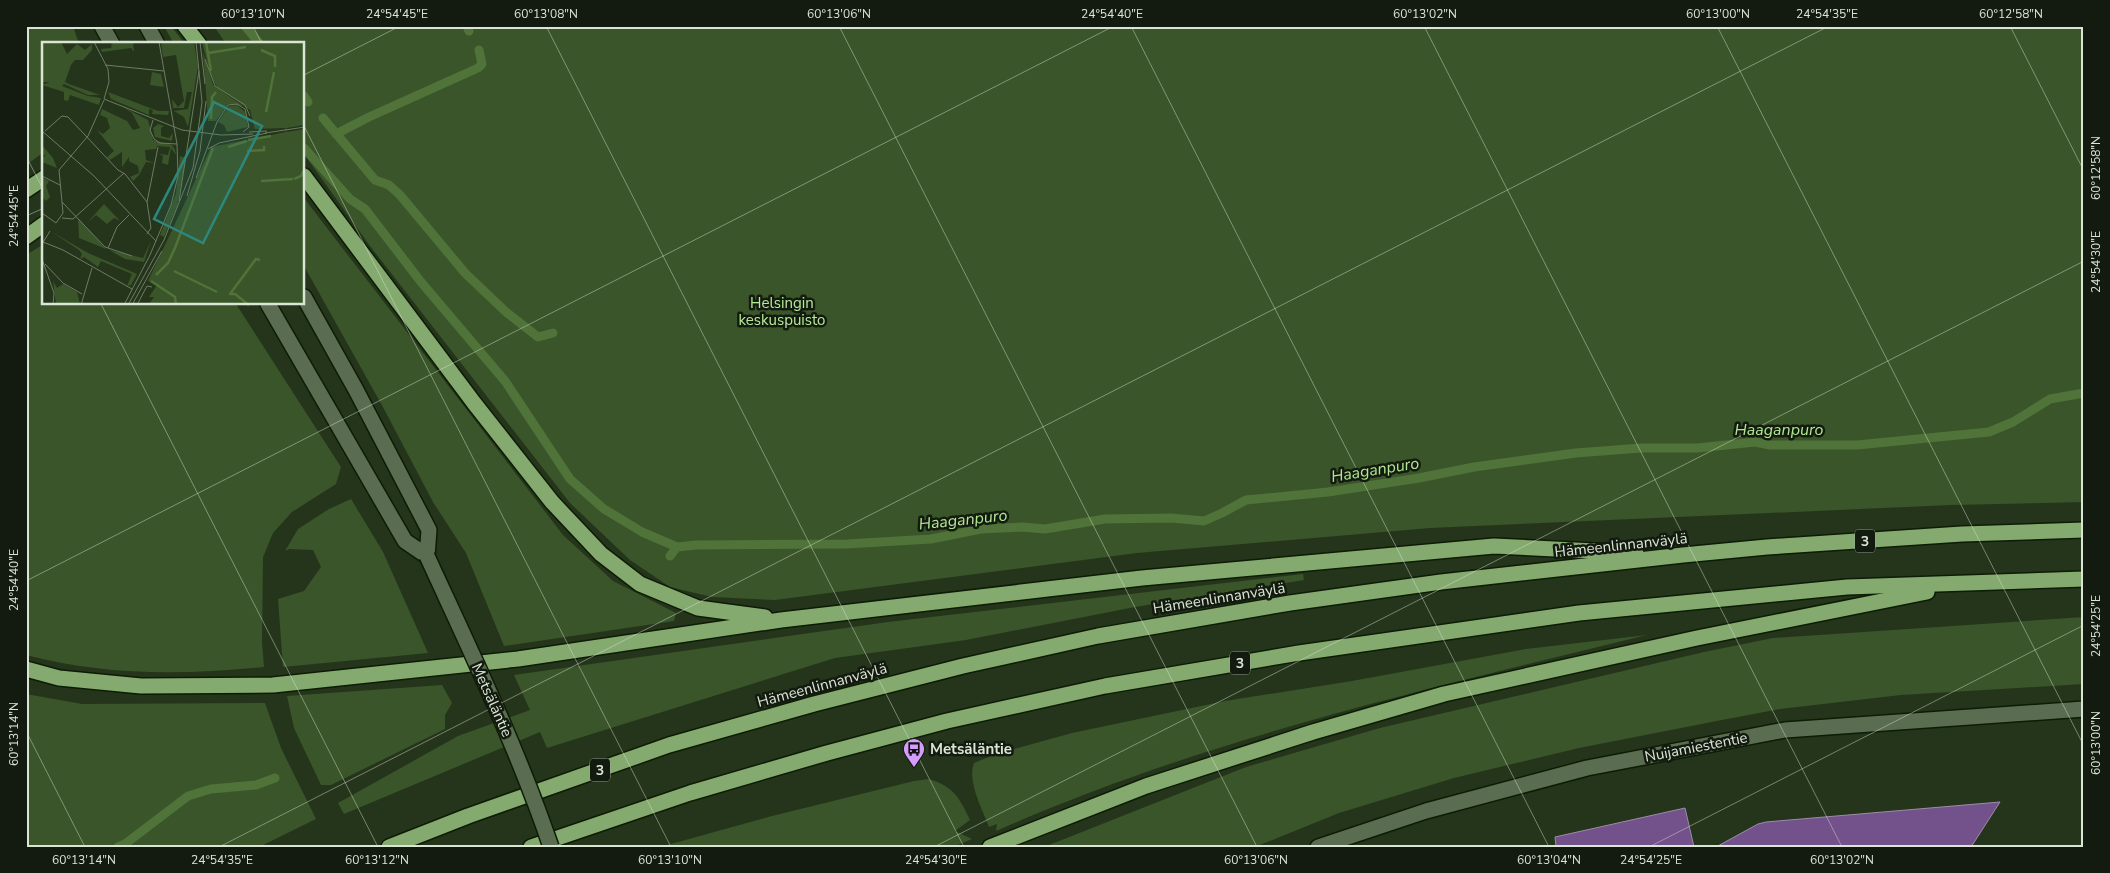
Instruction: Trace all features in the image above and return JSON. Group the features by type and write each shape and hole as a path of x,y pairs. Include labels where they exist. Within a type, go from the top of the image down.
{"highway":[{"path":"185,26 197,42"},
{"path":"305,177 552,502 602,554 640,584 698,608 781,620"},
{"path":"26,190 42,179"},
{"path":"26,237 42,225"},
{"name":"Hämeenlinnanväylä","path":"389,847 468,816 669,745 814,704 1011,655 1098,636 1290,603 1441,582 1683,555 1767,547 1962,534 2084,530"},
{"path":"26,669 59,678 141,686 273,685 518,659 781,620 1142,578 1494,546 1683,555"},
{"name":"3","path":"531,847 690,793 827,753 947,721 1105,686 1299,653 1579,613 1837,588 2084,579"},
{"path":"990,847 1146,786 1313,732 1444,694 1698,638 1969,583"}],"main road":[{"path":"102,26 111,42"},
{"path":"147,26 156,42"},
{"name":"Metsäläntie","path":"305,299 356,390 429,530 428,556 496,706 539,810 551,847"},
{"path":"269,305 405,541 428,556"},
{"name":"Nuijamiestentie","path":"1318,847 1426,811 1587,768 1785,730 2084,709"}],"green space":[{"path":"26,26 73,26 78,42 42,42 42,153 26,165"},
{"path":"164,26 171,26 183,42 173,42"},
{"name":"Helsingin keskuspuisto","path":"214,26 2084,26 2084,502 1951,505 1430,528 1137,553 775,600 712,597 670,587 630,560 570,503 370,246 305,155 305,42 225,42"},
{"path":"305,199 563,535 613,581 676,613 674,621 504,646 466,553 433,502 384,409 305,268"},
{"path":"42,245 42,305 237,305 341,467 336,484 292,512 273,533 263,557 262,642 264,667 234,670 145,672 86,667 26,655 26,255"},
{"path":"351,499 383,552 428,653 283,667 278,599 304,591 321,567 313,550 289,549 285,551 298,529 329,509"},
{"path":"1303,574 1304,580 1135,607 966,640 835,658 547,748 540,732 344,814 338,803 458,736 530,710 514,675 888,622"},
{"path":"2084,617 2084,684 1901,695 1780,709 1579,748 1454,778 1339,813 1255,847 1044,847 1246,767 1380,728 1704,652 1773,638"},
{"path":"1647,635 1399,696 1235,743 1075,798 996,831 997,824 989,827 979,803 972,778 974,763 996,754 1072,733 1225,701 1352,681 1526,649"},
{"path":"442,685 452,703 445,715 445,729 331,785 321,785 294,728 287,696"},
{"path":"26,694 82,704 265,703 281,748 316,819 259,847 26,847"},
{"path":"929,779 950,789 959,799 970,820 955,831 972,839 953,847 660,847 772,816"}],"building":[{"path":"2000,802 1973,844 1969,847 1716,847 1758,824 1766,822"},
{"path":"1685,808 1694,847 1556,847 1555,837"}],"waterway":[{"path":"245,26 258,42"},
{"path":"467,26 469,31"},
{"path":"336,134 369,117 478,68 482,64 479,50"},
{"path":"305,98 308,102"},
{"path":"323,118 375,180 389,185 400,195 465,273 506,312 538,337 553,333"},
{"path":"305,149 350,199 365,209 421,282 505,381 570,479 604,509 642,532 677,547"},
{"name":"Haaganpuro","path":"670,556 677,547 696,545 847,544 931,539 981,529 1022,527 1045,529 1105,519 1171,518 1204,521 1246,500 1328,492 1419,478 1474,467 1576,453 1641,448 1697,448 1755,442 1770,445 1857,445 1989,432 2013,422 2050,399 2084,393"},
{"name":"Haaganpuro","path":"118,847 125,844 188,796 211,789 256,785 275,778"}],"place":[{"name":"Metsäläntie","path":"914,768"}]}
